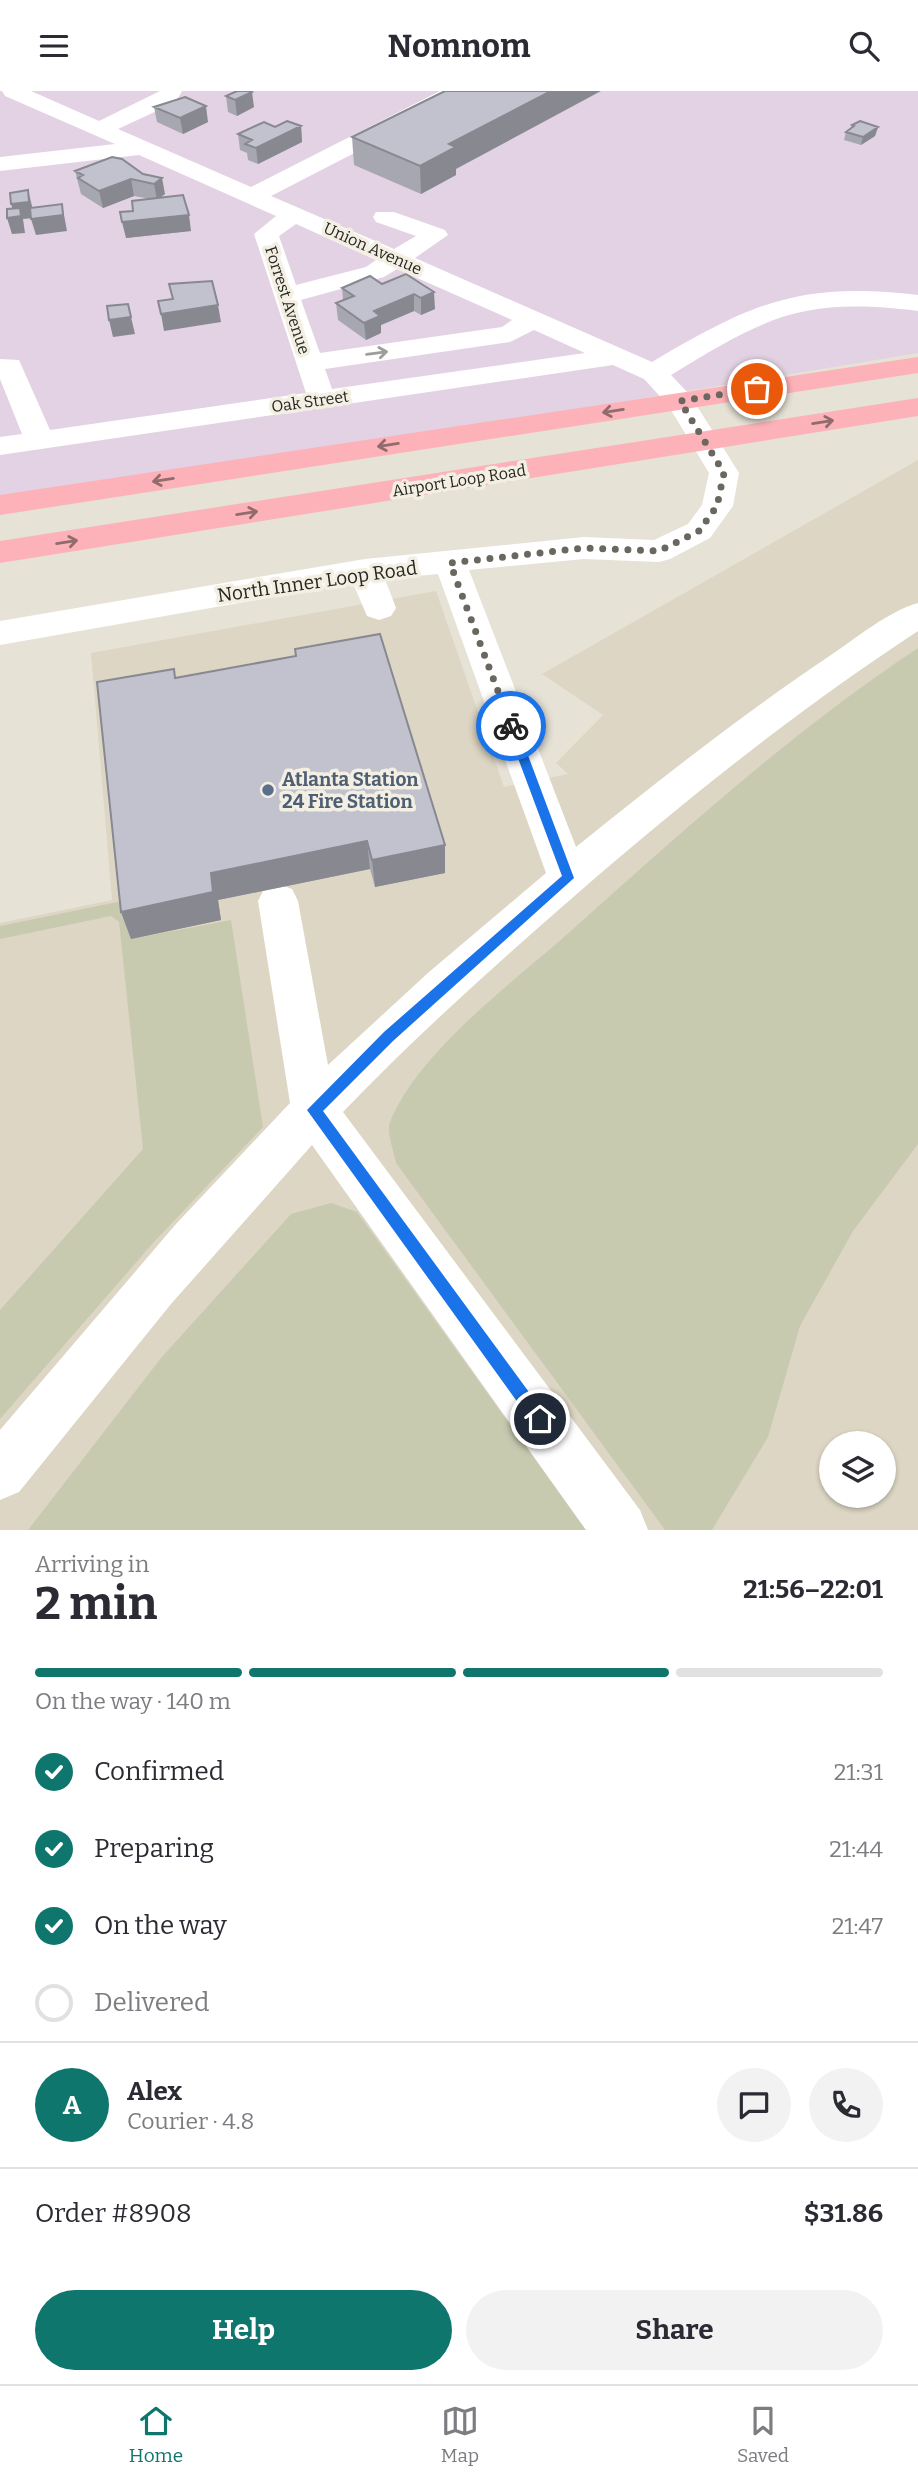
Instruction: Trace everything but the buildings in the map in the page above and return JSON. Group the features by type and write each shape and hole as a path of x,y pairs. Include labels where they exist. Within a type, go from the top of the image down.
{"main road":[{"path":"0,505 918,365"},
{"name":"Airport Loop Road","path":"0,552 918,407"}],"street":[{"name":"Union Avenue","path":"12,91 654,373 680,401 707,440"},
{"path":"99,129 168,97 171,91"},
{"path":"252,196 457,91"},
{"path":"0,164 143,148"},
{"name":"Forrest Avenue","path":"294,214 266,234 321,399"},
{"path":"286,296 374,272 436,236 385,217"},
{"path":"654,373 739,322 777,306 831,297 858,296 918,303"},
{"path":"309,363 510,334 533,318"},
{"name":"Oak Street","path":"0,446 620,356"},
{"path":"4,366 13,408 39,440"},
{"name":"North Inner Loop Road","path":"0,633 365,570 584,548 659,551 699,531 717,506 724,473 707,440"},
{"path":"450,563 568,878"},
{"path":"365,570 379,608"},
{"path":"0,1473 73,1382 314,1110 388,1037 690,774 867,647 918,615"},
{"path":"278,901 314,1110 620,1530"}],"shaded area":[{"path":"0,91 918,91 918,353 0,504"},
{"path":"918,460 918,1530 0,1530 0,923 112,900 91,653 436,591 504,787 568,774 556,763 603,715 542,674"}],"green space":[{"path":"918,648 918,1144 853,1231 800,1326 768,1437 712,1530 665,1530 396,1163 390,1122 403,1096 421,1071 466,1022 736,786 825,714"},
{"path":"127,900 131,939 231,920 263,1127 153,1243 0,1419 0,1310 143,1149 119,922 111,916 0,939 0,926"},
{"path":"331,1203 357,1212 586,1530 28,1530 161,1358 291,1214"}],"way so far":[{"path":"511,726 450,563 584,548 659,551 699,531 717,506 724,473 707,440 680,401 757,389"}],"place":[{"name":"Atlanta Station 24 Fire Station","path":"268,790"}],"route":[{"path":"511,726 568,878 490,944 388,1037 314,1110 540,1419"}]}
